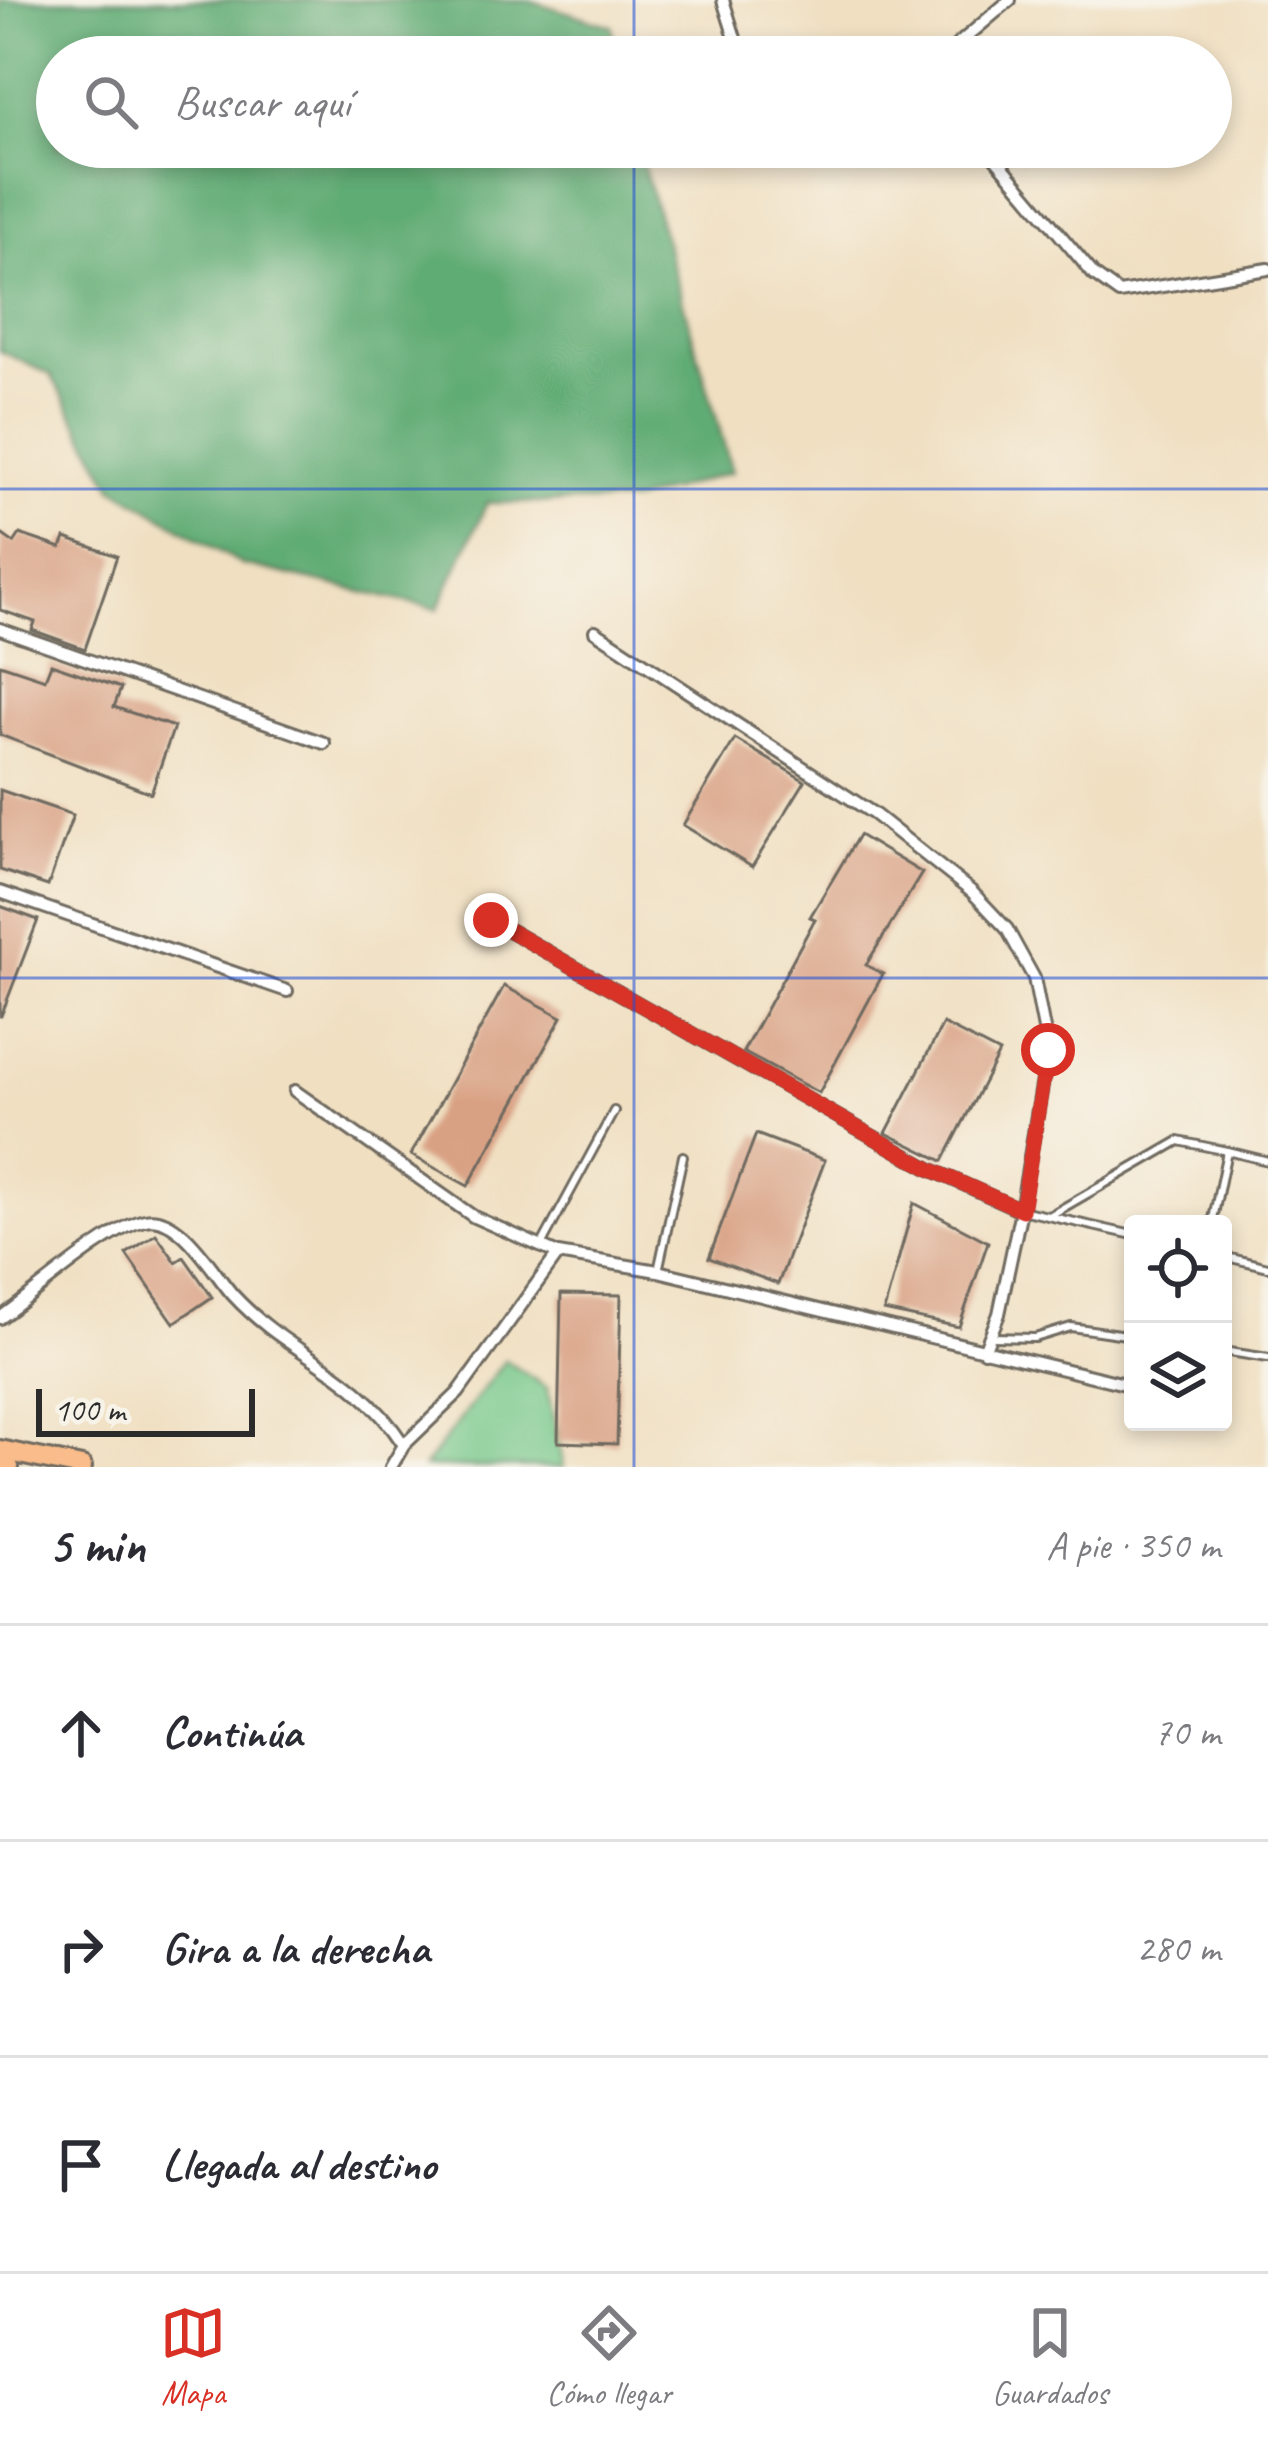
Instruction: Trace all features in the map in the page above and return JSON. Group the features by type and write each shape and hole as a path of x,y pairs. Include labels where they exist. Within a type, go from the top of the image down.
{"main road":[{"path":"0,1450 82,1467"}],"street":[{"path":"722,0 734,36"},
{"path":"968,36 1010,0"},
{"path":"1004,168 1094,275 1119,293 1268,269"},
{"path":"0,629 324,743"},
{"path":"595,631 874,814 972,892 1007,929 1034,978 1048,1050 1022,1210 993,1337 984,1351"},
{"path":"0,892 287,991"},
{"path":"491,920 930,1169 1022,1210"},
{"path":"296,1091 474,1217 558,1254 658,1271 1124,1384"},
{"path":"0,1318 118,1232 146,1219 158,1220 200,1254 258,1320 365,1393 404,1445"},
{"path":"391,1467 404,1445 458,1393 558,1254"}],"lane":[{"path":"540,1247 614,1111"},
{"path":"1049,1216 1163,1146 1179,1141 1268,1161"},
{"path":"1214,1215 1226,1151"},
{"path":"658,1271 683,1156"},
{"path":"1022,1210 1124,1233"},
{"path":"1232,1258 1268,1267"},
{"path":"993,1337 1035,1338 1071,1327 1124,1335"},
{"path":"1232,1352 1268,1358"}],"green space":[{"path":"0,0 529,0 612,26 614,36 36,36 36,168 644,168 732,472 632,502 487,503 438,609 243,565 113,487 51,375 0,351"},
{"path":"505,1360 547,1388 564,1467 424,1467"}],"building":[{"path":"0,533 14,543 20,534 61,548 65,538 117,556 85,649 32,630 35,622 0,610"},
{"path":"0,664 45,679 51,664 121,688 114,707 174,727 151,793 0,735"},
{"path":"735,739 805,781 752,867 683,825"},
{"path":"0,790 73,815 48,886 0,870"},
{"path":"859,835 922,873 866,965 883,974 819,1093 743,1052 815,919 810,917"},
{"path":"0,906 38,920 1,1016 0,1016"},
{"path":"504,986 562,1017 468,1186 411,1155"},
{"path":"943,1024 999,1053 943,1161 886,1133"},
{"path":"756,1134 825,1160 778,1284 709,1258"},
{"path":"914,1203 988,1242 959,1327 884,1311"},
{"path":"156,1234 176,1262 184,1257 212,1297 174,1323 126,1254"},
{"path":"561,1294 621,1295 617,1444 558,1442"}],"route":[{"path":"491,920 930,1169 1022,1210 1048,1050"}]}
